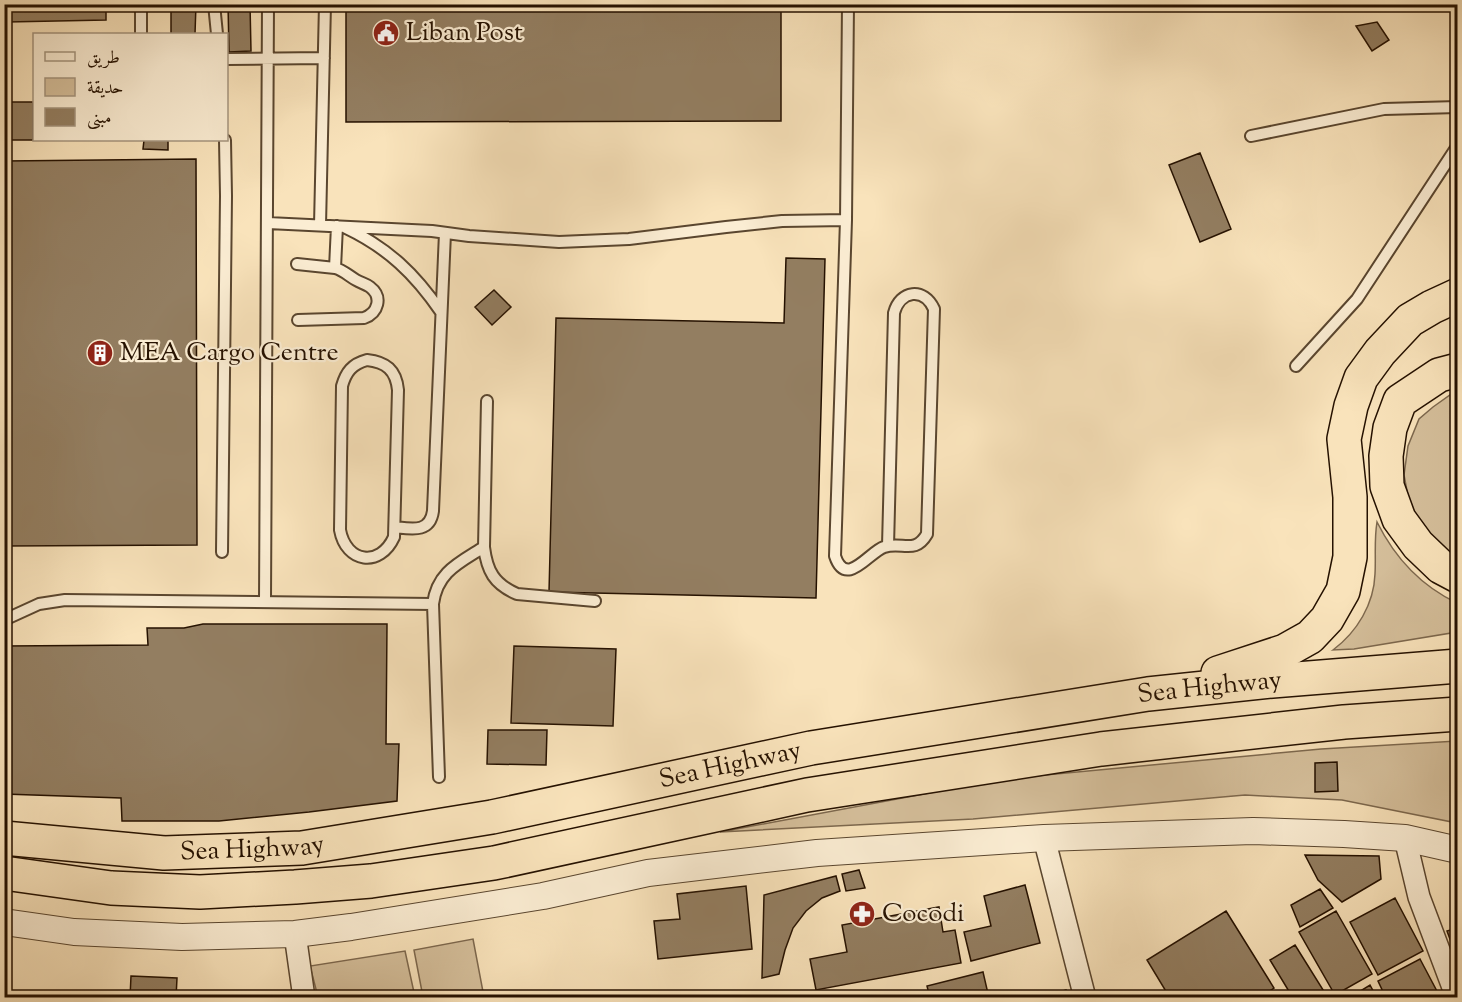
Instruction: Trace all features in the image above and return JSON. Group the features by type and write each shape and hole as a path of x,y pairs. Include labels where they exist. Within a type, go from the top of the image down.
{"highway":[{"path":"1148,694 1285,651 1310,637 1327,618 1343,591 1350,557 1350,497 1344,439 1351,406 1361,378 1380,352 1410,321 1432,307 1458,295"},
{"path":"1449,572 1418,545 1399,519 1387,486 1386,456 1390,428 1400,401 1439,375 1458,370"},
{"name":"Sea Highway","path":"4,838 164,853 302,848 492,817 811,748 1148,694 1316,677 1458,666"},
{"name":"Sea Highway","path":"4,873 111,888 200,892 371,880 494,863 807,795 1101,749 1344,722 1451,715"}],"street":[{"path":"4,922 74,932 182,937 295,934 531,897 648,873 817,853 1044,838 1253,831 1405,838 1458,850"},
{"path":"1044,838 1085,998"},
{"path":"1405,838 1419,897 1457,998"},
{"path":"295,934 304,998"}],"lane":[{"path":"141,4 141,33"},
{"path":"214,4 217,33"},
{"path":"265,602 268,4"},
{"path":"320,225 325,4"},
{"path":"848,4 846,220 836,556 837,562 842,567 848,569 861,565 876,551 888,546 912,547 924,540 927,534 934,309 926,297 912,294 900,300 894,313 888,546"},
{"path":"228,59 324,58"},
{"path":"1251,135 1384,109 1458,107"},
{"path":"222,552 225,141"},
{"path":"1296,366 1357,299 1458,145"},
{"path":"268,223 419,230 524,241 594,241 641,238 754,224 846,220"},
{"path":"335,268 340,226"},
{"path":"340,226 363,236 399,262 422,285 441,312"},
{"path":"395,527 418,529 424,527 432,517 445,232"},
{"path":"297,264 341,269 372,289 378,300 375,312 364,318 298,320"},
{"path":"367,360 385,365 397,380 395,527 390,546 383,553 374,557 355,555 342,540 340,530 342,386 344,376 350,369 367,360"},
{"path":"487,401 484,547 489,571 506,589 517,594 595,601"},
{"path":"439,777 433,604 437,586 442,578 484,547"},
{"path":"4,620 39,604 65,600 433,604"}],"green space":[{"path":"1457,392 1457,562 1435,547 1416,516 1408,496 1404,475 1408,446 1419,419"},
{"path":"1377,522 1392,547 1410,570 1432,588 1457,603 1457,632 1354,649 1333,650 1350,635 1368,606 1374,585"},
{"path":"1457,741 1457,823 1342,800 1245,795 973,819 720,832 1004,779 1321,749"},
{"path":"473,939 484,997 423,997 414,950"},
{"path":"405,951 415,997 318,997 310,966"}],"building":[{"path":"7,4 106,4 106,20 7,22"},
{"path":"171,4 196,4 195,33 171,33"},
{"path":"228,4 250,4 251,51 229,52"},
{"path":"346,4 781,4 781,121 346,122"},
{"path":"1377,22 1389,40 1372,51 1356,26"},
{"path":"4,102 33,102 33,140 4,140"},
{"path":"144,141 168,141 168,150 143,149"},
{"path":"1200,153 1231,229 1200,242 1169,165"},
{"name":"MEA Cargo Centre","path":"196,159 197,545 4,546 4,161"},
{"path":"786,258 825,259 816,598 549,592 556,318 784,323"},
{"path":"494,290 511,307 492,325 475,307"},
{"path":"203,624 387,624 386,744 399,744 397,801 219,821 122,821 121,798 4,794 4,646 148,645 147,628 184,628"},
{"path":"514,646 616,649 613,726 511,723"},
{"path":"488,730 547,730 546,765 487,764"},
{"path":"1337,762 1338,791 1315,792 1315,763"},
{"path":"1305,855 1379,856 1381,879 1342,902 1318,880"},
{"path":"859,870 865,888 846,891 842,874"},
{"path":"836,876 840,891 822,898 806,911 793,928 779,974 762,978 764,895"},
{"path":"1025,885 1040,943 971,961 964,932 991,926 984,896"},
{"path":"746,886 752,949 658,959 654,921 680,919 677,894"},
{"path":"1320,889 1333,908 1300,927 1291,905"},
{"path":"1395,898 1423,951 1378,975 1350,922"},
{"path":"939,907 943,932 955,930 961,963 816,990 810,959 847,952 842,925"},
{"path":"1226,911 1274,988 1260,998 1170,998 1147,960"},
{"path":"1336,911 1372,974 1335,995 1299,932"},
{"path":"1458,928 1458,961 1447,931"},
{"path":"1295,945 1325,993 1317,998 1293,998 1270,960"},
{"path":"1420,959 1439,995 1434,998 1386,998 1378,981"},
{"path":"983,972 989,998 930,998 927,986"},
{"path":"131,976 177,978 176,998 130,998"},
{"path":"1370,985 1377,998 1349,998"},
{"path":"1066,990 1068,998 1040,998"}],"place":[{"name":"Liban Post","path":"386,33"},
{"name":"MEA Cargo Centre","path":"100,353"},
{"name":"Cocodi","path":"862,914"}]}
